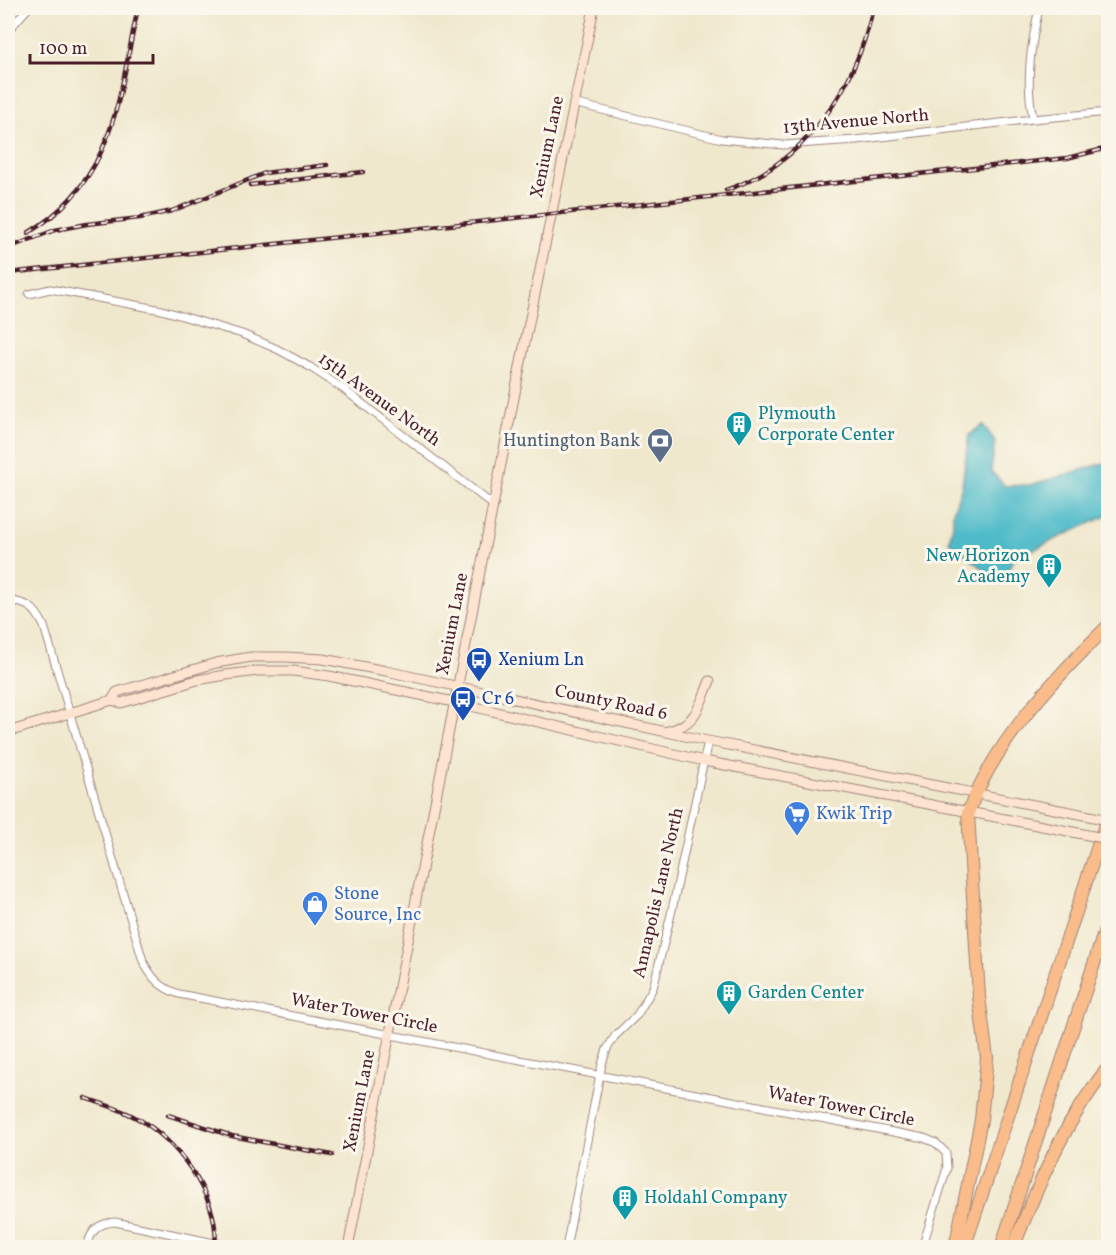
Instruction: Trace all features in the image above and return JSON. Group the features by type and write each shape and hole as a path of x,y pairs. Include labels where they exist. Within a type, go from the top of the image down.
{"highway":[{"path":"954,1248 981,1120 987,1058 980,997 968,813 975,795 1006,743 1048,688 1108,626"},
{"path":"964,1248 1108,818"},
{"path":"1001,1248 1108,921"},
{"path":"1013,1248 1063,1135 1093,1087 1108,1068"}],"main road":[{"name":"Xenium Lane","path":"348,1248 492,505 594,8"},
{"name":"County Road 6","path":"112,700 117,692 216,663 251,657 323,659 708,741 975,795 1108,818"},
{"name":"County Road 6","path":"8,732 112,700 121,703 197,681 226,675 293,671 329,676 454,702 704,761 1108,839"},
{"path":"663,731 682,727 691,720 710,681"}],"street":[{"path":"8,31 28,8"},
{"path":"1033,119 1029,89 1030,56 1039,8"},
{"name":"13th Avenue North","path":"573,103 722,139 783,145 846,141 1108,112"},
{"name":"15th Avenue North","path":"29,294 50,289 152,307 242,334 277,349 342,388 492,505"},
{"name":"Water Tower Circle","path":"8,600 27,604 37,612 44,626 143,962 157,983 179,994 924,1138 936,1143 946,1153 947,1168 922,1248"},
{"name":"Annapolis Lane North","path":"566,1248 607,1049 615,1036 637,1015 653,988 708,741"},
{"path":"87,1248 92,1232 106,1222 238,1248"}],"water":[{"path":"983,425 995,441 991,471 1005,486 1030,485 1108,462 1108,515 1015,558 1004,576 994,577 949,542 953,512 962,486 969,435"}],"railway":[{"path":"28,233 57,212 79,189 96,163 117,105 138,8"},
{"path":"726,190 755,178 780,161 803,142 823,119 840,94 854,66 873,8"},
{"path":"8,273 1067,158 1108,148"},
{"path":"8,248 55,230 172,211 265,173 327,165"},
{"path":"250,185 363,172"},
{"path":"85,1098 138,1119 159,1133 172,1146 196,1177 205,1195 212,1213 215,1248"},
{"path":"168,1115 232,1136 332,1155"}],"place":[{"name":"Plymouth Corporate Center","path":"739,447"},
{"name":"Huntington Bank","path":"660,464"},
{"name":"New Horizon Academy","path":"1049,589"},
{"name":"Xenium Ln","path":"479,683"},
{"name":"Cr 6","path":"463,722"},
{"name":"Kwik Trip","path":"797,837"},
{"name":"Stone Source, Inc","path":"315,927"},
{"name":"Garden Center","path":"729,1016"},
{"name":"Holdahl Company","path":"625,1221"}]}
